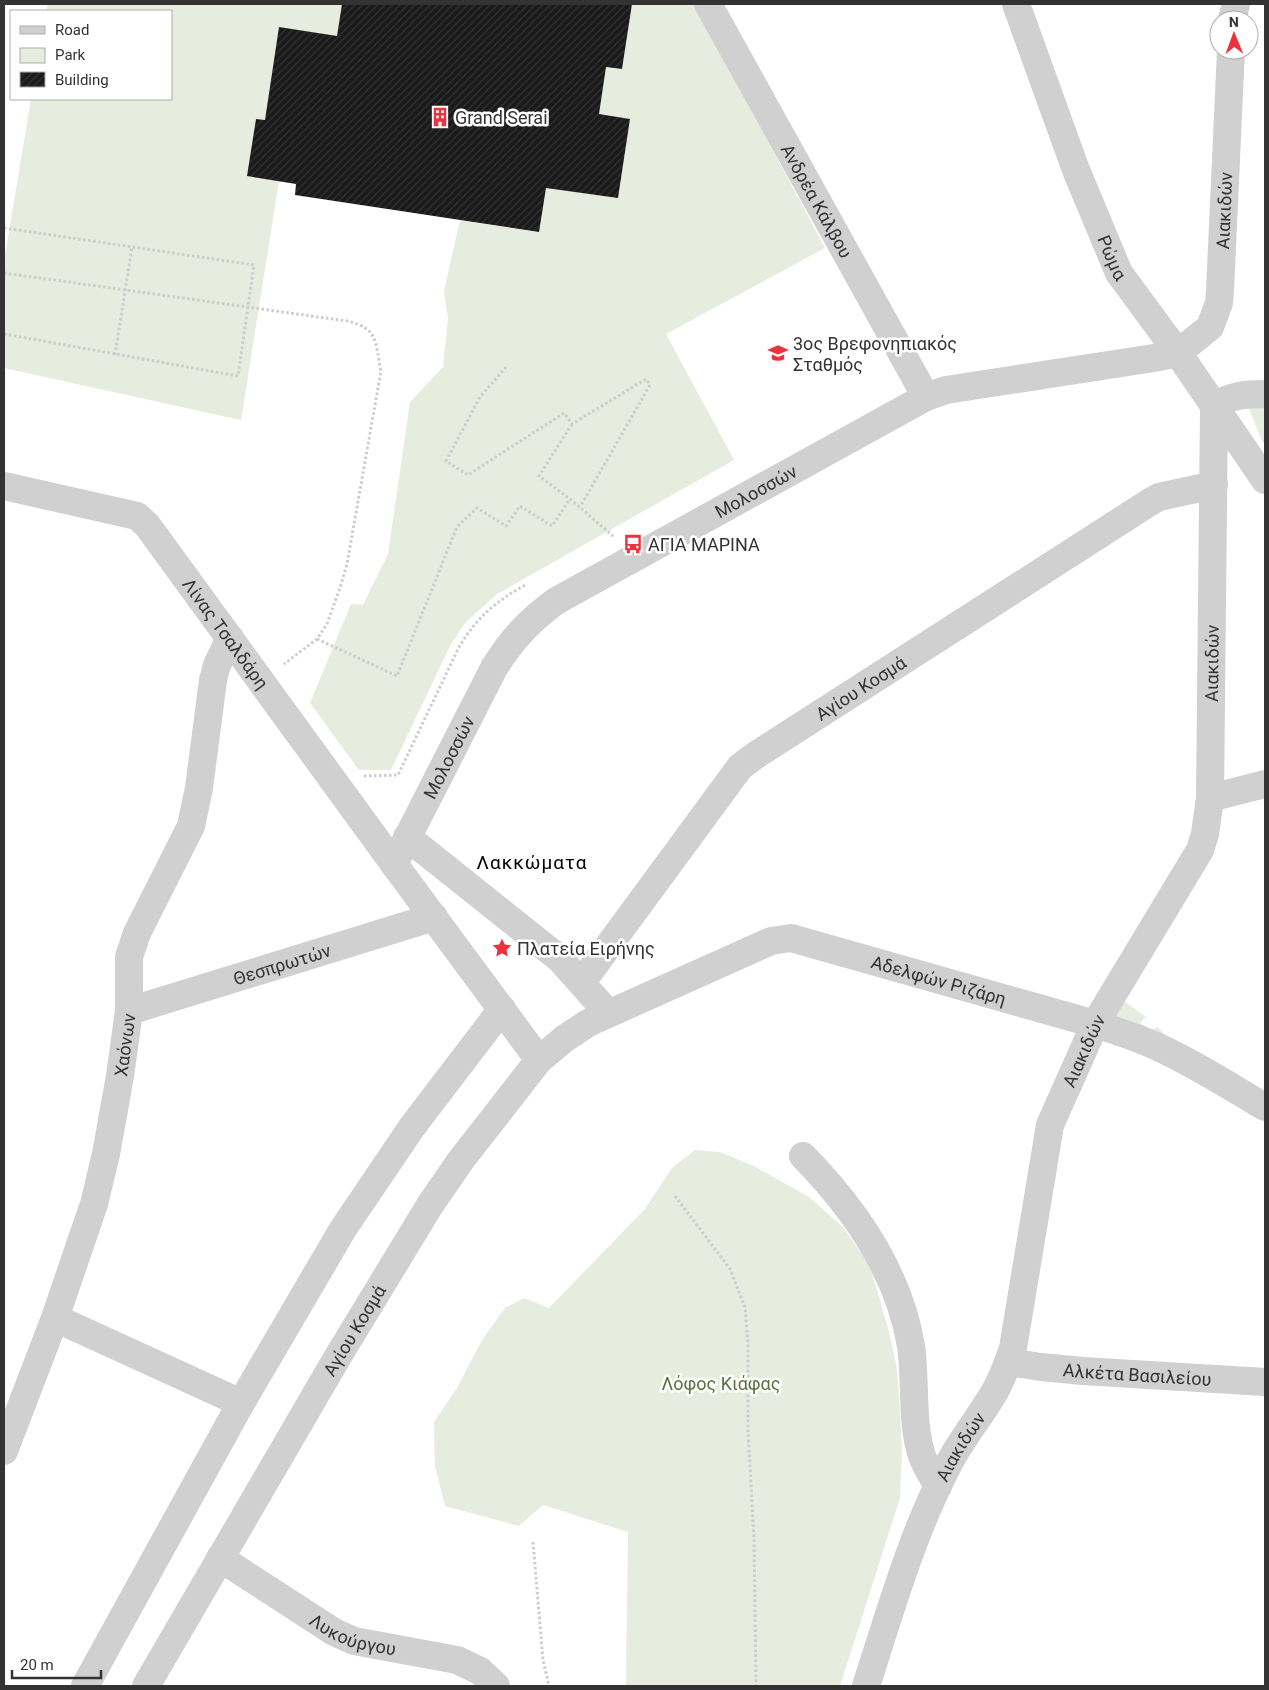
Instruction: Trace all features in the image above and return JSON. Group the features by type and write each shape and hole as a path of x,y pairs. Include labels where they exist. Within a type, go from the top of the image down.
{"street":[{"name":"Ανδρέα Κάλβου","path":"708,4 926,397"},
{"name":"Ρώμα","path":"1016,4 1076,170 1119,273 1178,353 1265,478"},
{"name":"Αιακιδών","path":"1178,353 1210,327 1218,303 1230,60"},
{"name":"Μολοσσών","path":"394,864 494,668 508,645 523,628 556,601 926,397 952,389 1178,353"},
{"path":"1214,406 1225,399 1235,396 1265,394"},
{"name":"Αιακιδών","path":"866,1686 913,1542 938,1486 965,1436 995,1392 1014,1348 1050,1125 1095,1024 1200,850 1205,834 1210,798 1214,406"},
{"name":"Αγίου Κοσμά","path":"582,982 740,767 1150,502 1159,497 1214,484"},
{"name":"Λίνας Τσαλδάρη","path":"4,486 127,514 142,520 539,1060"},
{"name":"Χαόνων","path":"4,1451 55,1318 94,1204 114,1110 129,1011 129,957 137,933 191,826 199,788 213,680 217,666 230,638"},
{"path":"1210,798 1265,784"},
{"path":"407,837 560,959 608,1013"},
{"name":"Θεσπρωτών","path":"129,1011 434,917"},
{"name":"Αδελφών Ριζάρη","path":"608,1013 770,941 791,938 1133,1036 1206,1072 1265,1107"},
{"path":"85,1686 241,1403 343,1229 412,1127 502,1009"},
{"name":"Αγίου Κοσμά","path":"146,1686 337,1358 430,1205 467,1153 539,1060 564,1039 588,1023 608,1013"},
{"path":"803,1156 820,1174 856,1220 871,1243 895,1289 902,1308 911,1348 919,1444 927,1468 938,1486"},
{"path":"55,1318 241,1403"},
{"name":"Αλκέτα Βασιλείου","path":"1009,1362 1083,1371 1265,1382"},
{"name":"Λυκούργου","path":"220,1558 334,1632 354,1640 457,1660 480,1672 496,1686"}],"path":[{"path":"4,228 254,264 238,376 4,334"},
{"path":"115,355 132,247"},
{"path":"4,273 126,292 360,324 370,330 375,341 381,371 340,588 327,624 317,639 278,668"},
{"path":"506,367 480,397 446,461 468,475 564,413 572,424"},
{"path":"580,507 650,385 646,378 572,424 539,476 580,507 613,536 605,540"},
{"path":"317,639 397,676 457,526 477,508 506,526 520,506 552,526 570,499"},
{"path":"358,776 398,775 468,632 489,609 527,584"},
{"path":"675,1196 730,1269 746,1307 756,1686"},
{"path":"533,1542 543,1660 549,1686"}],"green space":[{"path":"48,4 342,4 337,36 265,120 256,119 248,176 279,181 241,420 4,368 4,261 31,100 172,100 172,10 46,10"},
{"path":"632,4 695,4 825,248 666,334 734,460 497,594 466,622 451,644 391,770 359,770 310,703 351,604 363,605 388,554 410,402 443,367 448,318 444,291 460,220 538,232 546,188 618,198 630,119 599,114 606,67 622,69"},
{"path":"1246,402 1265,402 1265,442 1263,443"},
{"path":"1125,1002 1146,1017 1140,1023 1153,1030 1157,1027 1174,1043 1110,1023"},
{"name":"Λόφος Κιάφας","path":"695,1150 720,1152 754,1166 809,1197 843,1227 870,1266 888,1328 898,1381 902,1448 900,1498 840,1686 626,1686 628,1532 543,1505 519,1526 445,1506 435,1467 434,1422 457,1388 482,1340 505,1308 524,1298 549,1308 645,1209 672,1168"}],"building":[{"name":"Grand Serai","path":"342,4 632,4 622,69 606,67 599,114 630,119 618,198 546,188 539,232 295,195 296,184 247,176 256,119 265,120 279,27 337,36"}],"place":[{"name":"Grand Serai","path":"440,117"},
{"name":"3ος Βρεφονηπιακός Σταθμός","path":"778,353"},
{"name":"ΑΓΙΑ ΜΑΡΙΝΑ","path":"633,544"},
{"name":"Πλατεία Ειρήνης","path":"502,948"}],"district":[{"name":"Λακκώματα","path":"532,862"}]}
